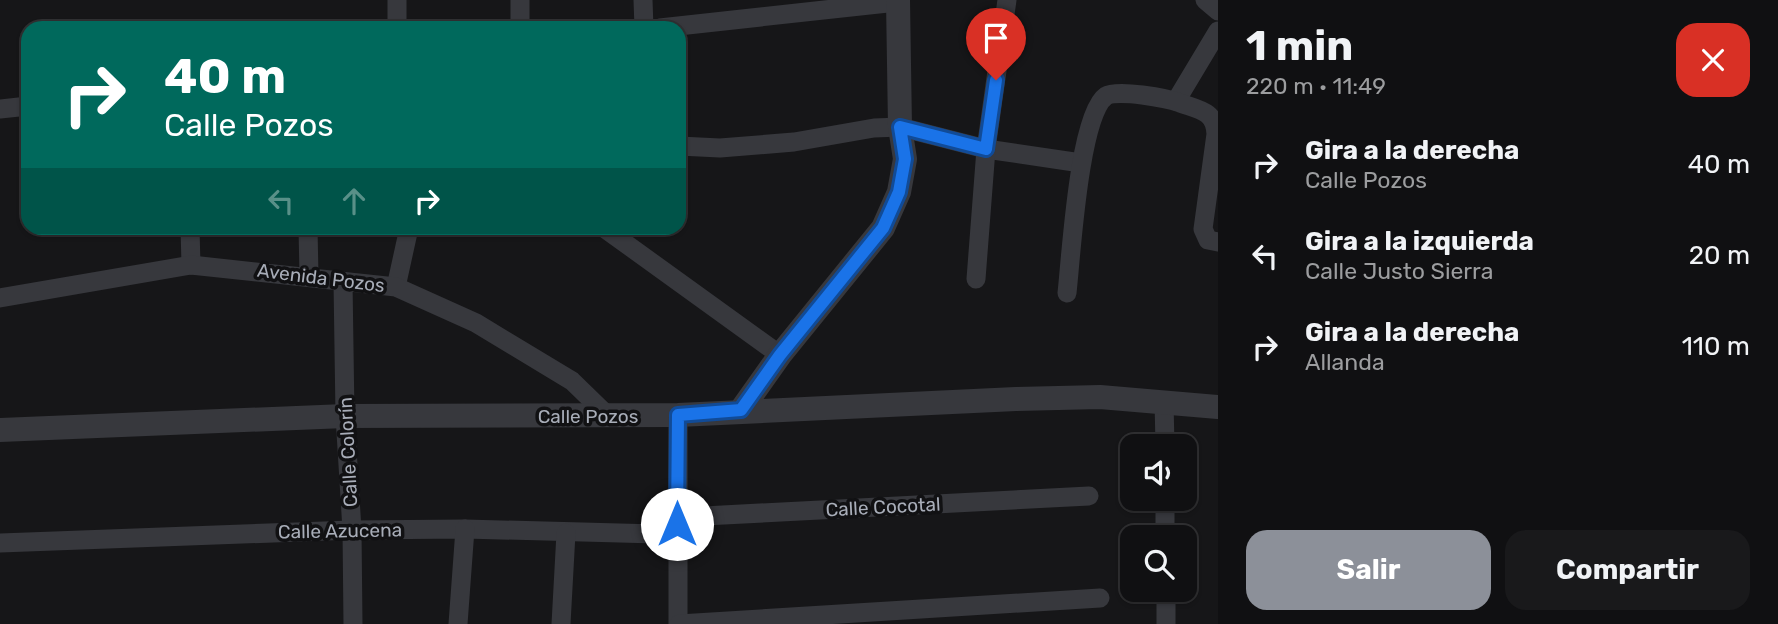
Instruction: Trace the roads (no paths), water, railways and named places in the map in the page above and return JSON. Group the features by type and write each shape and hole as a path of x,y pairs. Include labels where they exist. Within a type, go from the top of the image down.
{"street":[{"path":"397,0 397,21"},
{"path":"520,0 520,21"},
{"path":"643,0 644,21"},
{"path":"976,279 986,149 1007,0"},
{"path":"1205,0 1218,11"},
{"path":"686,25 898,1 900,127 905,159 899,192 883,228 780,355 741,410"},
{"path":"1176,101 1218,31"},
{"path":"1067,293 1081,163 1096,107 1106,96 1116,92 1176,101 1208,113 1215,122 1216,134 1203,229 1208,240 1218,242"},
{"path":"0,109 21,107"},
{"path":"686,146 720,148 794,142 874,128 900,127 986,149 1081,163"},
{"path":"190,235 191,265"},
{"path":"308,235 309,276"},
{"path":"396,287 407,235"},
{"path":"614,235 780,355"},
{"name":"Avenida Pozos","path":"0,297 191,265 396,287 475,323 572,381 608,416"},
{"name":"Calle Colorín","path":"343,281 353,624"},
{"name":"Calle Pozos","path":"0,430 345,416 678,415 741,410 1100,397 1218,407"},
{"path":"1164,401 1165,434"},
{"path":"678,415 678,624 1100,598"},
{"name":"Calle Cocotal","path":"677,524 704,516 1089,496"},
{"name":"Calle Azucena","path":"0,543 352,530 465,529 657,534 677,524"},
{"path":"458,624 465,529"},
{"path":"561,624 566,533"},
{"path":"1166,602 1166,624"},
{"path":"344,624 353,624"}]}
